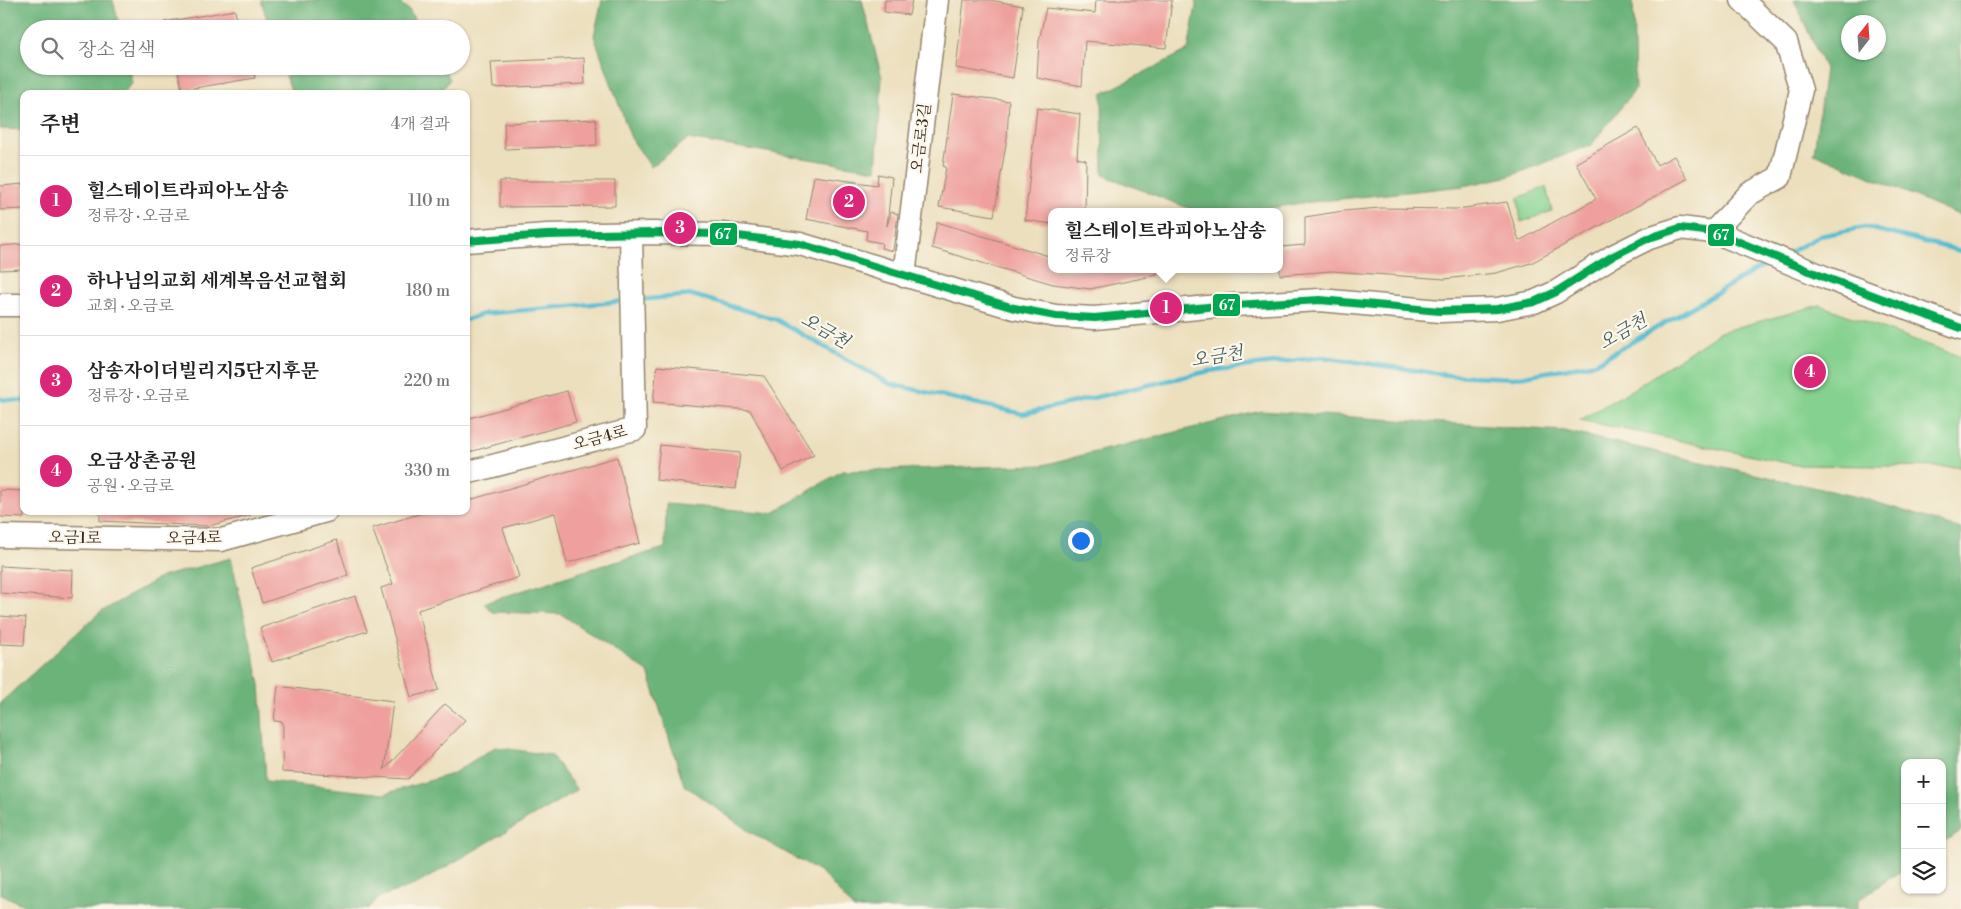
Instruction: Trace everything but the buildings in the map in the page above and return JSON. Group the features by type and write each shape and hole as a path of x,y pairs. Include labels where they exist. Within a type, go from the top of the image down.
{"street":[{"name":"오금로3길","path":"904,276 937,0"},
{"path":"1720,234 1749,194 1780,177 1801,90 1786,42 1742,0"},
{"path":"470,241 547,235 631,244 722,234 800,244 1014,308 1056,316 1095,318 1218,306 1320,300 1440,311 1497,309 1534,302 1556,292 1613,256 1649,238 1680,228 1720,234 1824,277 1961,328"},
{"name":"오금4로","path":"470,473 635,429 631,244"},
{"path":"0,306 20,305"},
{"name":"오금4로","path":"149,539 221,540 312,515"},
{"name":"오금1로","path":"0,536 149,539"}],"green space":[{"path":"0,0 113,0 118,20 20,20 20,75 130,75 132,83 126,90 20,90 20,130 0,129"},
{"path":"261,0 396,0 409,10 415,20 267,20"},
{"path":"602,0 862,0 882,78 876,170 688,139 651,167 631,138 594,36"},
{"path":"1197,0 1633,0 1635,90 1591,145 1510,176 1464,186 1271,208 1188,208 1103,175 1102,94 1188,50"},
{"path":"1794,0 1961,0 1961,216 1814,153 1825,69"},
{"path":"286,75 448,75 450,79 443,90 291,90"},
{"path":"1546,187 1552,211 1521,222 1518,198"},
{"path":"1820,305 1961,357 1961,467 1796,465 1580,420 1638,386 1720,332"},
{"path":"1261,411 1564,431 1866,499 1961,529 1961,831 1946,840 1946,759 1901,759 1901,871 1858,900 1858,909 854,909 823,874 750,832 684,785 648,672 561,614 492,612 484,603 587,570 665,548 666,504 773,513 842,471 1043,465"},
{"path":"231,558 260,684 266,781 384,794 452,774 495,747 551,755 577,790 417,884 380,897 368,909 31,909 0,893 0,703 99,613 161,577"}],"waterway":[{"name":"오금천","path":"1786,254 1820,236 1865,227 1961,251"},
{"name":"오금천","path":"638,300 692,295 775,319 890,384 1023,414 1209,371 1322,357 1448,375 1514,378 1596,363 1770,262"},
{"name":"오금천","path":"470,319 483,314 625,301"},
{"name":"오금천","path":"0,399 20,401"}],"transit line":[{"name":"67","path":"470,241 547,235 722,234 800,244 1014,308 1056,316 1095,318 1218,306 1320,300 1440,311 1497,309 1534,302 1556,292 1613,256 1649,238 1680,228 1713,232 1824,277 1961,328"}],"place":[{"name":"하나님의교회 세계복음선교협회","path":"849,202"},
{"name":"삼송자이더빌리지5단지후문","path":"680,228"},
{"name":"힐스테이트라피아노삼송","path":"1166,308"},
{"name":"오금상촌공원","path":"1810,372"}]}
